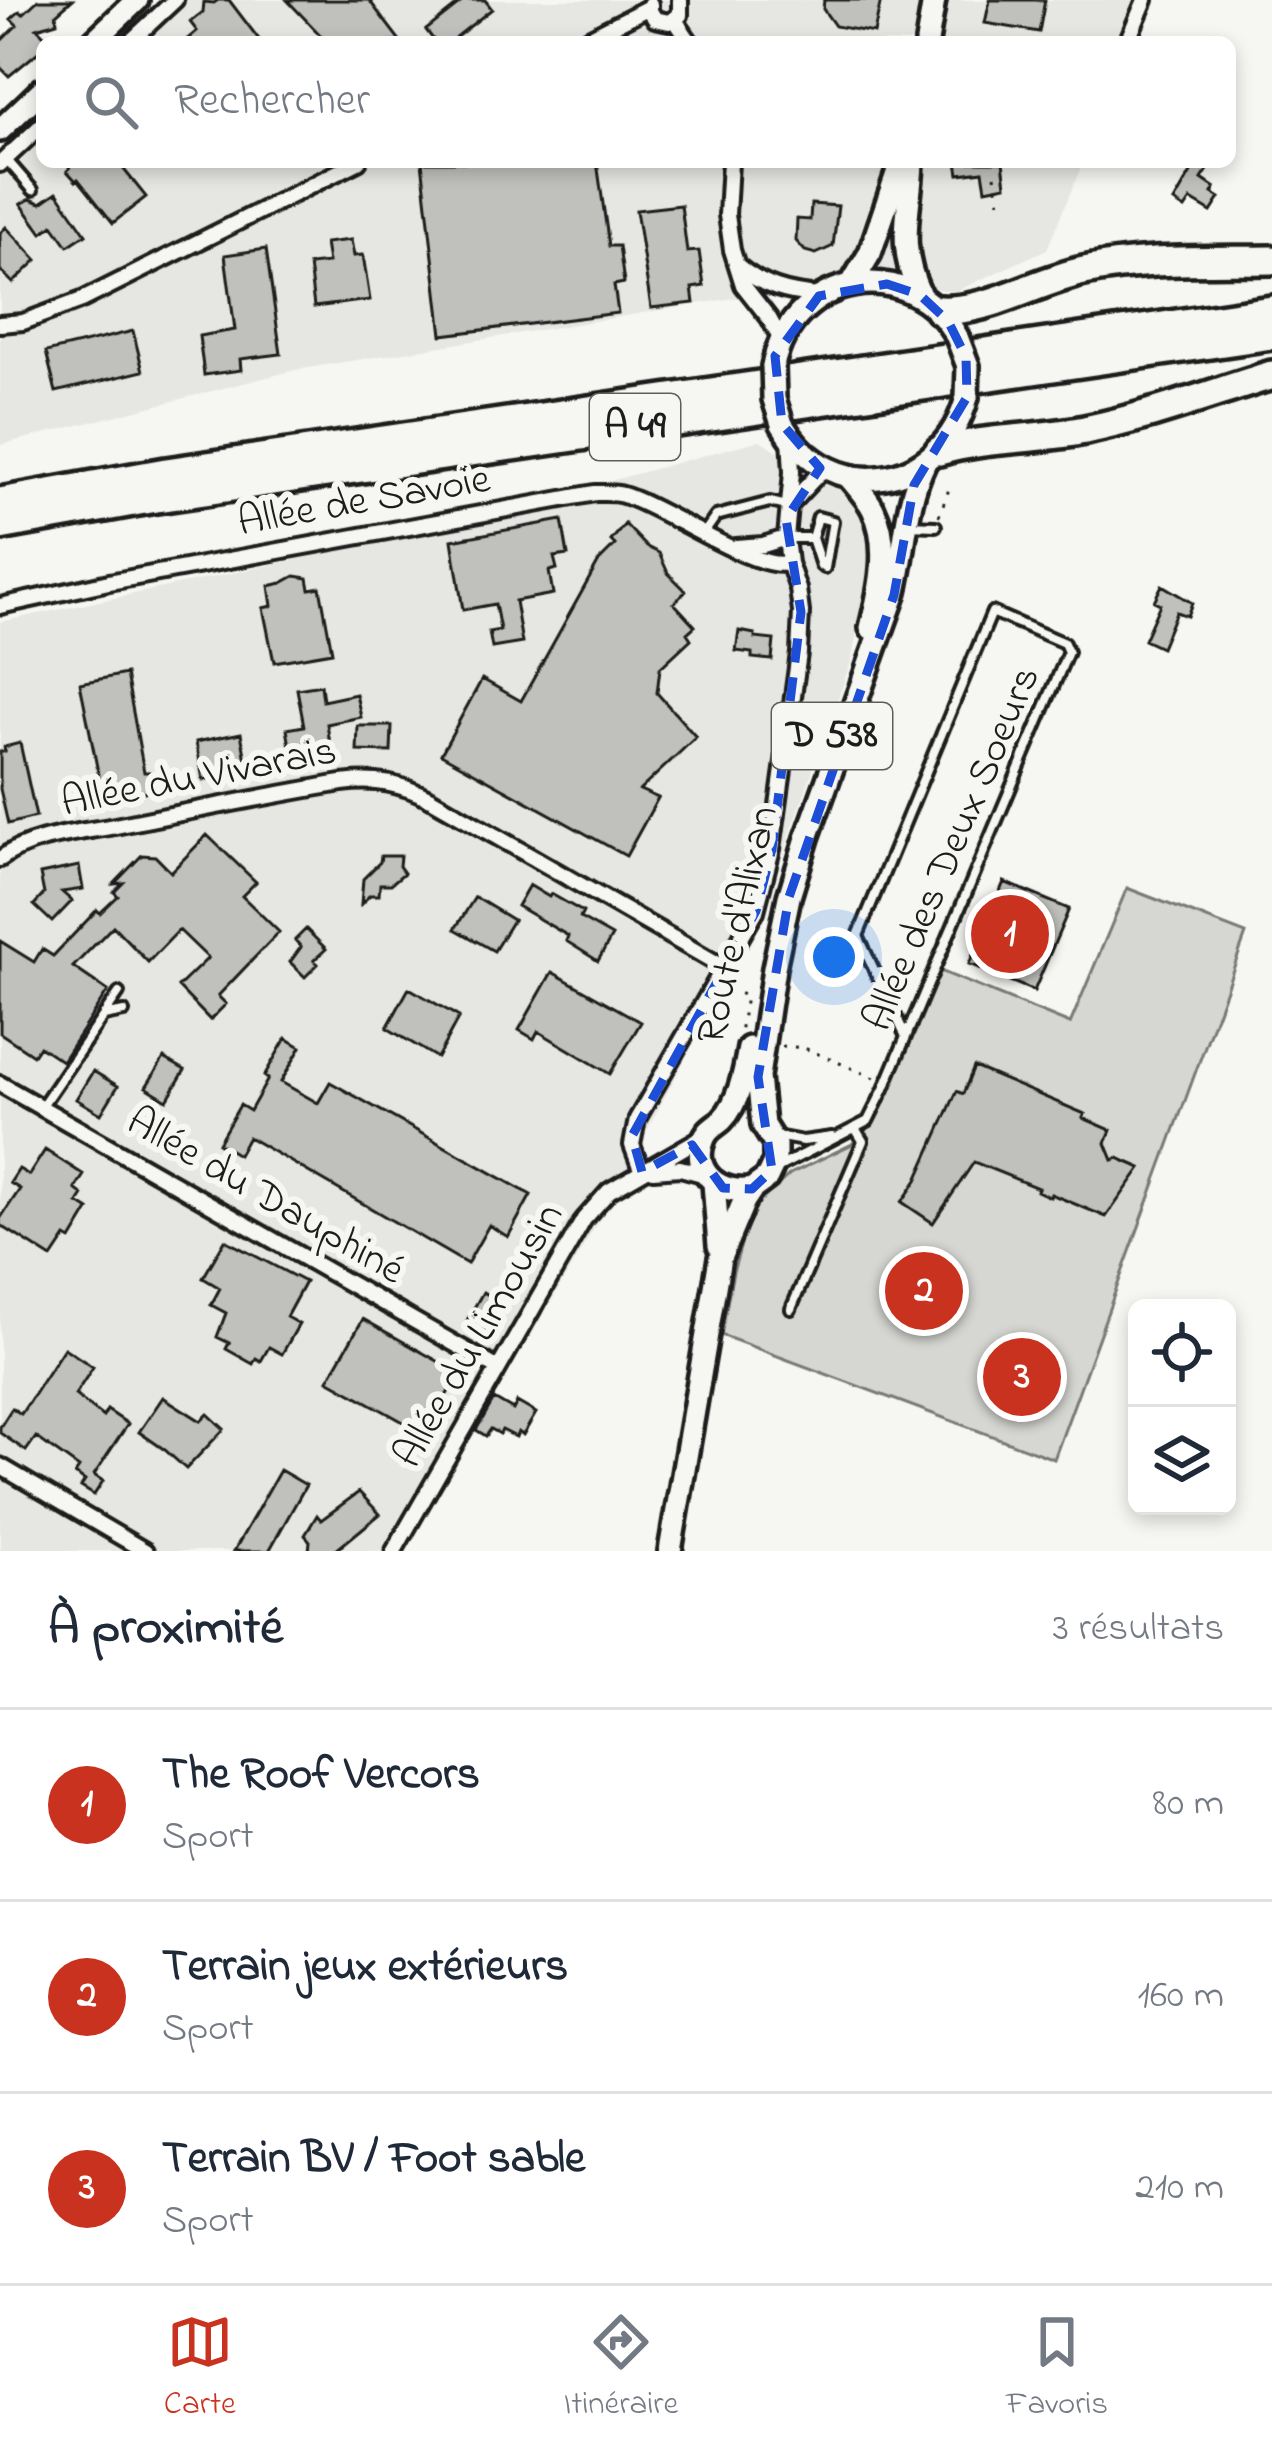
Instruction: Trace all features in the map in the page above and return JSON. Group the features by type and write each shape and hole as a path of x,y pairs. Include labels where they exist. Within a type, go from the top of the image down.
{"highway":[{"path":"929,303 976,307 1064,275 1124,264 1272,260"},
{"name":"A 49","path":"0,502 190,469 1272,310"},
{"name":"A 49","path":"0,526 151,499 1272,335"},
{"path":"932,457 980,440 1090,429 1272,375"}],"main road":[{"path":"99,36 137,0"},
{"path":"928,36 934,0"},
{"path":"0,130 36,96"},
{"path":"851,285 870,254 899,168"},
{"path":"912,168 905,247 910,272 957,337 968,366 960,421 932,457 891,476 849,477 824,468 800,450 786,431 774,399 773,366 781,340 799,314 819,296 851,285 887,284 929,303"},
{"name":"Route d'Alixan","path":"772,1170 776,1153 758,1077 789,897 895,595 911,494 932,457"},
{"name":"Route d'Alixan","path":"704,1136 722,1119 739,1089 786,862 871,629 881,570 880,528 872,507 849,477"},
{"path":"722,1119 743,1116 767,1130"},
{"path":"704,1136 700,1156 710,1179 720,1258"},
{"path":"670,1551 720,1258 752,1189 772,1170"},
{"path":"710,1179 732,1191 752,1189"}],"street":[{"path":"136,36 175,0"},
{"path":"592,36 650,4 652,16 660,22 675,20 681,11 680,0"},
{"path":"1130,36 1145,0"},
{"path":"675,20 686,36"},
{"path":"3,162 36,131"},
{"path":"0,324 23,322 82,301 346,168"},
{"path":"730,168 728,232 738,266 748,295 770,318 781,340"},
{"path":"738,266 772,288 819,296"},
{"path":"710,1179 680,1168 642,1172 632,1145 634,1127 756,910 772,849 801,612 786,538 792,472 786,431"},
{"path":"789,506 824,468"},
{"name":"Allée de Savoie","path":"0,606 595,493 621,494 768,564 789,563"},
{"path":"731,546 763,545 786,538"},
{"name":"Allée du Vivarais","path":"0,859 58,837 286,793 371,780 392,782 431,799 725,968"},
{"name":"Allée du Dauphiné","path":"0,1084 497,1368"},
{"name":"Allée du Limousin","path":"394,1551 584,1219 609,1191 704,1136"},
{"path":"0,1466 145,1551"}],"lane":[{"path":"3,162 33,190"},
{"path":"704,532 716,516 770,502 789,506"},
{"path":"818,517 833,520 825,568 821,566 812,538 818,517"},
{"path":"906,525 936,526"},
{"path":"786,538 812,538"},
{"name":"Allée des Deux Soeurs","path":"854,1128 868,1120 906,1037 1068,652 1064,643 992,612 858,936 906,1037"},
{"path":"41,1107 119,993"},
{"path":"104,1016 124,1012"},
{"path":"772,1170 854,1128 863,1141 791,1309"},
{"path":"767,1130 803,1141 839,1135"}],"path":[{"path":"995,175 999,201"},
{"path":"936,526 949,489"}],"highlighted area":[{"path":"887,284 920,295 948,321 966,357 967,397 914,485 894,595 789,897 758,1077 772,1170 752,1189 723,1188 692,1145 642,1172 632,1136 756,911 772,849 801,612 786,519 820,468 782,424 775,356 819,296"}],"shaded area":[{"path":"173,0 1151,0 1136,36 133,36"},
{"path":"36,121 36,168 1081,168 1047,249 954,292 849,271 814,285 295,370 0,445 0,154"},
{"path":"760,440 857,500 872,546 852,659 763,911 606,1208 404,1551 0,1551 0,622 409,536"},
{"path":"1127,888 1246,934 1054,1459 721,1335 751,1210 790,1174 852,1144 868,1121 928,966 1070,1024"}],"building":[{"path":"38,0 72,0 56,14 57,22 37,28 45,36 36,36 36,54 9,76 0,67 0,42 17,25 11,19 20,11 23,14"},
{"path":"229,0 256,36 191,36 197,31 190,22 203,12 204,2"},
{"path":"287,0 369,0 396,36 321,36"},
{"path":"464,0 485,0 492,9 458,36 430,36 426,30"},
{"path":"824,0 881,0 874,33 835,26 823,9"},
{"path":"990,0 1045,0 1039,32 985,23"},
{"path":"123,168 146,197 113,223 67,171"},
{"path":"423,168 598,168 609,246 619,246 624,283 614,285 618,313 442,335"},
{"path":"958,168 1004,168 1006,185 986,189 983,171 959,174"},
{"path":"1194,168 1209,168 1202,179 1220,198 1211,212 1191,200 1185,209 1174,202"},
{"path":"57,192 86,234 68,246 53,225 42,233 21,204 30,199 41,203"},
{"path":"811,204 838,206 833,246 816,254 796,241 797,219 810,220"},
{"path":"681,205 687,252 699,251 704,286 692,288 694,303 651,308 636,210"},
{"path":"6,227 37,260 13,283 0,270 0,233"},
{"path":"351,240 354,256 363,255 370,300 314,307 309,265 328,263 325,243"},
{"path":"266,249 281,354 240,359 241,370 204,375 199,336 235,330 225,255"},
{"path":"133,331 143,371 56,392 46,352"},
{"path":"562,520 568,555 554,557 557,569 549,571 553,594 515,601 522,643 492,648 489,632 500,630 495,604 463,610 452,540"},
{"path":"625,524 659,553 668,573 686,591 674,603 695,626 687,633 691,639 660,668 657,693 696,737 640,790 658,798 626,856 441,754 482,679 521,701 599,561 615,545 611,541"},
{"path":"295,576 308,578 310,589 320,587 332,652 274,662 263,608 272,606 269,586"},
{"path":"1162,585 1192,603 1187,616 1176,612 1161,648 1144,640 1160,604 1154,601"},
{"path":"739,631 774,640 772,660 736,651"},
{"path":"126,674 144,772 149,772 153,790 99,801 95,783 100,782 80,683"},
{"path":"321,685 323,701 356,694 361,717 327,724 330,744 291,752 287,729 304,726 297,689"},
{"path":"358,726 392,726 391,752 357,751"},
{"path":"241,733 248,771 203,780 196,742"},
{"path":"20,743 36,817 8,824 0,789 0,752"},
{"path":"207,835 256,882 242,896 279,932 218,996 226,1004 210,1020 178,987 208,958 179,930 148,962 113,926 73,967 108,991 62,1061 39,1046 33,1055 0,1033 0,941 34,962 42,949 53,956 97,910 100,913 118,896 114,892 123,883 114,884 142,855 155,856 171,872"},
{"path":"381,856 400,856 404,873 391,884 380,884 379,895 370,895 361,904 363,879"},
{"path":"79,866 83,889 62,892 72,901 52,922 34,905 44,894 40,874"},
{"path":"1004,882 1069,909 1034,991 969,964"},
{"path":"529,885 583,912 580,918 612,936 598,961 566,941 568,936 517,906"},
{"path":"475,897 513,920 494,951 455,929"},
{"path":"306,929 326,949 305,977 290,962 301,947 295,940"},
{"path":"552,972 641,1022 610,1074 538,1031 534,1039 519,1030"},
{"path":"409,988 459,1017 437,1058 387,1028"},
{"path":"286,1038 301,1047 281,1082 318,1103 330,1082 531,1195 508,1237 489,1225 467,1264 248,1137 238,1155 218,1143 240,1105 250,1111"},
{"path":"164,1058 185,1070 167,1100 146,1087"},
{"path":"974,1067 1085,1114 1083,1118 1111,1130 1106,1143 1113,1160 1141,1168 1106,1217 974,1162 933,1223 902,1202 917,1180 957,1091 963,1094"},
{"path":"93,1071 118,1086 101,1114 76,1099"},
{"path":"45,1150 84,1175 75,1189 83,1195 78,1203 89,1210 71,1240 66,1237 52,1258 0,1225 20,1189 10,1183 19,1169 29,1175"},
{"path":"225,1240 305,1282 286,1317 299,1324 282,1354 269,1347 261,1361 256,1358 253,1364 226,1349 229,1343 217,1337 226,1313 211,1305 220,1288 203,1278"},
{"path":"483,1292 505,1304 489,1335 466,1322"},
{"path":"363,1319 459,1373 425,1434 328,1380"},
{"path":"64,1348 93,1367 75,1395 103,1417 107,1410 128,1424 94,1475 103,1481 94,1495 81,1487 85,1481 75,1474 79,1468 36,1437 26,1451 0,1433 12,1408 21,1414"},
{"path":"163,1397 201,1421 208,1414 224,1429 186,1469 139,1432"},
{"path":"494,1399 513,1410 517,1402 536,1413 523,1435 491,1429 486,1436 476,1430"},
{"path":"280,1470 306,1485 269,1551 234,1551"},
{"path":"359,1492 380,1514 335,1551 309,1551 305,1535 317,1515 321,1520"}],"place":[{"name":"The Roof Vercors","path":"1010,934"},
{"name":"Terrain jeux extérieurs","path":"924,1291"},
{"name":"Terrain BV / Foot sable","path":"1022,1377"}]}
